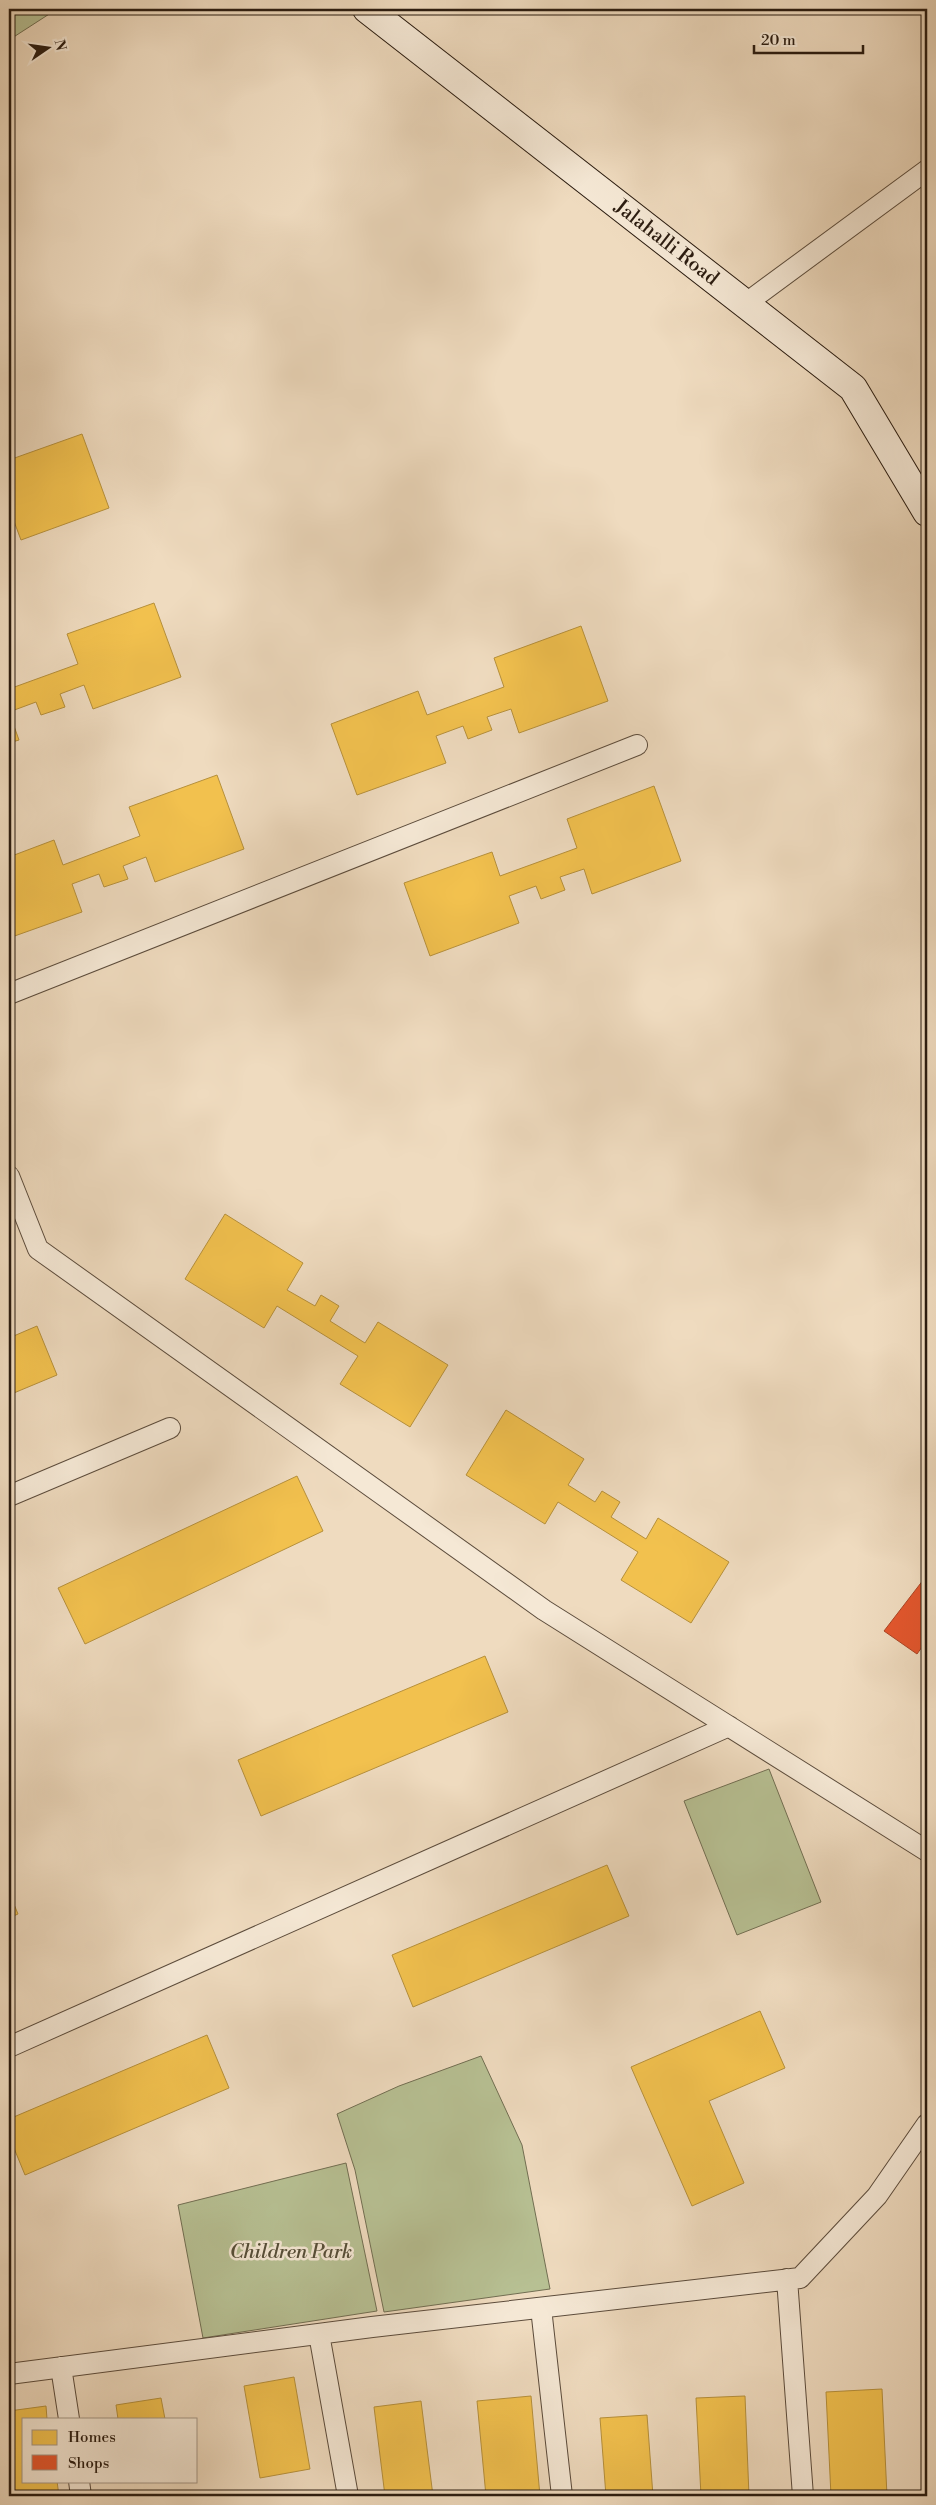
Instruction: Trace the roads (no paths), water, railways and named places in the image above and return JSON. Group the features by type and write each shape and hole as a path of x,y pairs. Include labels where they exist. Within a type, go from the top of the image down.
{"main road":[{"name":"Jalahalli Road","path":"367,9 853,388 927,512"}],"lane":[{"path":"745,304 927,170"},
{"path":"9,994 637,745"},
{"path":"9,1176 38,1249 544,1610 927,1851"},
{"path":"9,1496 170,1428"},
{"path":"9,2047 729,1726"},
{"path":"9,2374 319,2334 800,2278 877,2196 927,2124"},
{"path":"787,2279 803,2496"},
{"path":"541,2308 562,2496"},
{"path":"319,2334 348,2496"},
{"path":"61,2367 69,2418"},
{"path":"79,2482 82,2496"}],"park label":[{"name":"Children Park","path":"291,2252"}]}
